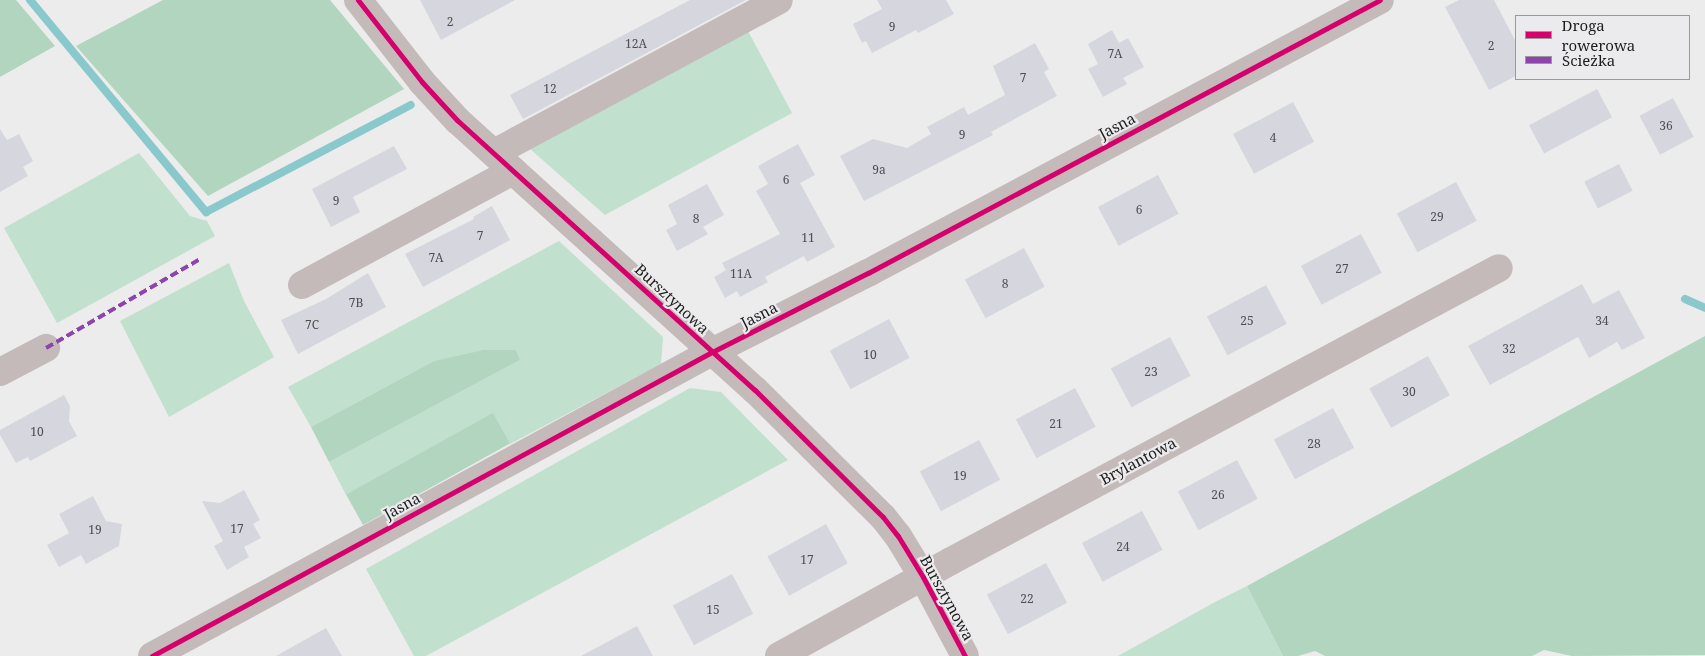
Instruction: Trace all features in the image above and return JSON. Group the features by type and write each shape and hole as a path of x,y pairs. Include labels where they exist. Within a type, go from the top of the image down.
{"street":[{"path":"302,285 504,162 779,0"},
{"name":"Jasna","path":"152,656 712,352 868,273 1380,0"},
{"name":"Bursztynowa","path":"363,2 441,103 755,390 883,517 898,536 923,577 965,656"},
{"name":"Brylantowa","path":"779,656 1499,268"},
{"path":"0,372 46,348"}],"green space":[{"path":"0,0 16,0 55,46 0,77"},
{"path":"163,0 330,0 404,89 208,196 76,46"},
{"path":"748,31 792,113 605,215 529,148"},
{"path":"139,153 190,216 207,221 215,236 57,323 4,228"},
{"path":"559,241 663,337 661,364 510,444 493,414 346,495 329,462 520,360 516,350 434,361 311,427 288,387"},
{"path":"229,263 244,301 274,357 169,417 120,321"},
{"path":"1705,336 1705,655 1572,656 1544,650 1532,656 1325,656 1315,651 1298,656 1283,656 1247,586"},
{"path":"484,350 516,350 520,360 329,462 311,427 434,361"},
{"path":"690,388 721,392 788,460 426,656 414,656 366,569"},
{"path":"493,413 510,444 363,525 346,494"},
{"path":"1247,586 1283,656 1118,656 1215,602"}],"building":[{"path":"420,0 515,0 441,40"},
{"path":"690,0 746,0 523,119 510,95"},
{"path":"877,0 946,0 954,14 918,33 916,30 872,53 866,41 862,43 853,24 882,9"},
{"path":"1459,0 1494,0 1515,40 1515,77 1489,90 1445,7"},
{"path":"1112,30 1119,43 1128,38 1144,67 1123,78 1127,84 1103,97 1088,69 1098,64 1088,44"},
{"path":"1035,43 1049,69 1044,72 1057,96 991,132 993,135 864,201 840,156 873,139 907,148 931,134 927,127 964,107 968,115 1005,95 993,66"},
{"path":"1597,89 1612,117 1544,153 1529,125"},
{"path":"1673,98 1694,137 1660,155 1639,116"},
{"path":"1293,102 1314,142 1254,174 1233,134"},
{"path":"0,129 7,140 19,134 33,161 23,167 28,176 0,192"},
{"path":"798,144 815,175 800,183 835,247 807,262 804,256 765,277 768,282 740,297 737,291 725,298 714,277 726,270 722,263 780,234 756,191 768,184 758,166"},
{"path":"394,146 407,169 353,197 360,212 331,227 312,189"},
{"path":"1619,164 1633,191 1598,208 1584,182"},
{"path":"1158,175 1179,214 1119,246 1098,207"},
{"path":"1456,182 1477,221 1417,252 1397,213"},
{"path":"707,184 724,215 703,227 708,234 677,251 666,230 677,224 668,205"},
{"path":"492,206 510,240 423,287 405,254 474,219 473,217"},
{"path":"1361,234 1382,273 1322,305 1301,266"},
{"path":"1024,248 1045,287 985,318 965,279"},
{"path":"368,273 386,307 298,354 281,320 326,299"},
{"path":"1582,284 1593,304 1619,290 1645,338 1622,350 1617,342 1589,358 1578,337 1490,385 1468,346"},
{"path":"1266,285 1287,324 1227,355 1207,316"},
{"path":"889,319 910,358 850,389 830,350"},
{"path":"1170,337 1191,376 1131,407 1111,368"},
{"path":"1428,356 1450,395 1391,428 1369,388"},
{"path":"1075,388 1096,427 1036,458 1016,419"},
{"path":"64,395 70,406 69,421 77,436 30,461 28,457 16,463 0,435 0,430"},
{"path":"1333,408 1354,448 1295,479 1274,439"},
{"path":"979,440 1000,480 941,511 920,471"},
{"path":"1237,460 1258,499 1198,530 1178,491"},
{"path":"244,490 260,520 253,524 261,538 244,547 249,557 227,570 214,546 223,541 202,501 220,503"},
{"path":"93,496 106,521 122,524 119,546 86,564 81,555 59,567 47,545 69,533 59,514"},
{"path":"1142,511 1163,550 1103,582 1082,543"},
{"path":"826,524 848,563 789,596 767,556"},
{"path":"1046,563 1067,603 1008,634 987,594"},
{"path":"732,574 753,614 694,645 673,605"},
{"path":"637,626 653,656 581,656"},
{"path":"326,628 342,656 276,656"}],"waterway":[{"path":"30,0 206,212 411,105"},
{"path":"1685,299 1705,308"}],"marked path":[{"path":"46,348 200,259"}],"cycle path":[{"path":"358,0 422,82 457,120 755,390 883,517 898,536 923,577 965,656"},
{"path":"152,656 712,352 868,273 1380,0"}]}
